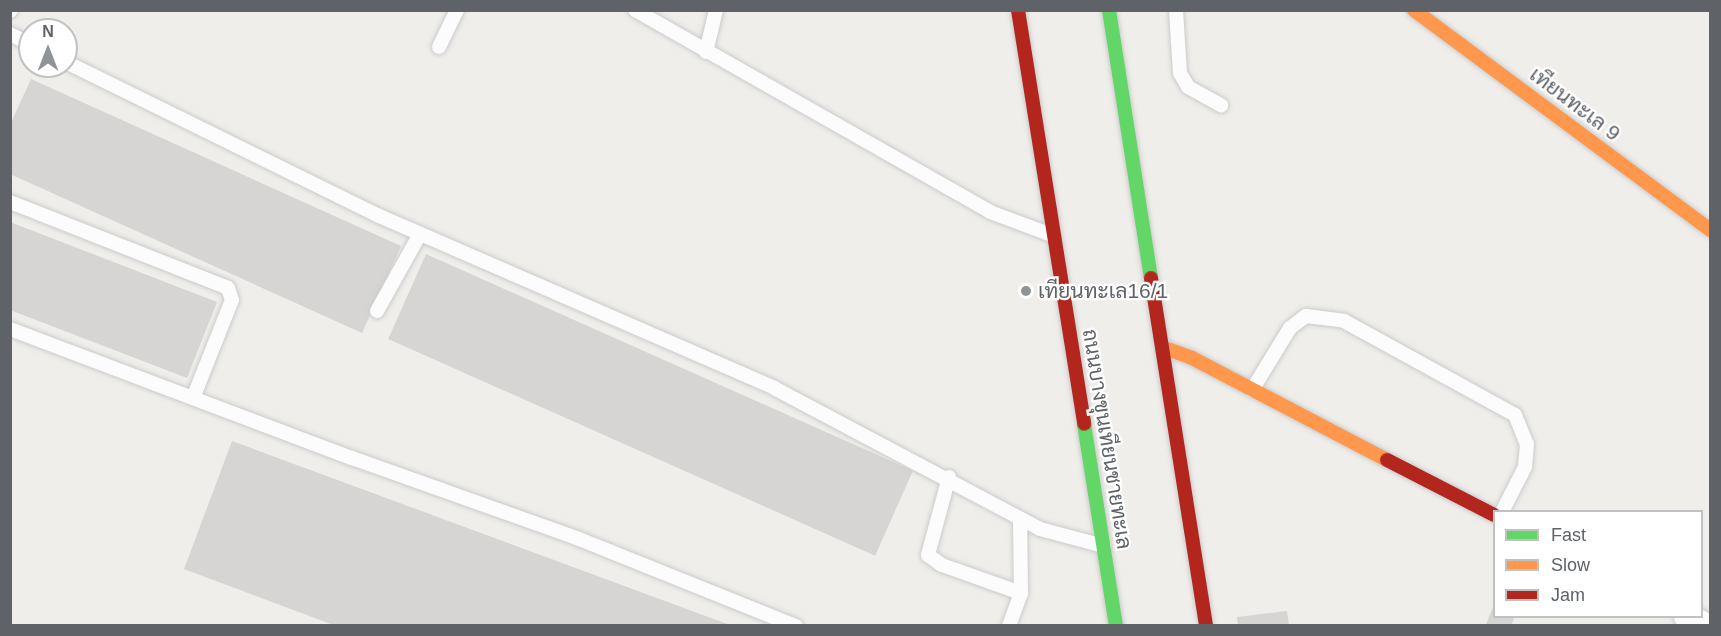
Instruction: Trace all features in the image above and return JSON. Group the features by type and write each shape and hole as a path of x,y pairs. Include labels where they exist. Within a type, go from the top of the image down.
{"main road":[{"name":"ถนนบางขุนเทียนชายทะเล","path":"1018,10 1116,626"},
{"path":"1109,10 1206,626"},
{"name":"เทียนทะเล 9","path":"1414,11 1710,230"},
{"path":"1162,347 1192,358 1493,514"}],"street":[{"path":"1690,618 1704,626"}],"lane":[{"path":"439,47 457,10"},
{"path":"636,10 990,212 1052,235"},
{"path":"706,52 716,10"},
{"path":"1176,10 1180,73 1188,87 1221,105"},
{"path":"78,68 420,234 774,388 949,477 1020,519 1069,538 1104,546"},
{"path":"10,202 228,288 232,300 193,398"},
{"path":"376,311 420,234"},
{"path":"1252,390 1290,328 1306,316 1344,321 1515,415 1527,444 1526,467 1503,510"},
{"path":"10,329 577,538 796,626"},
{"path":"949,477 928,555 942,565 1021,593"},
{"path":"1009,626 1021,593 1020,519"}],"building":[{"path":"31,79 401,246 362,333 10,174 10,125"},
{"path":"10,222 217,302 187,378 10,310"},
{"path":"426,254 913,471 875,556 388,339"},
{"path":"232,441 730,626 336,626 184,569"},
{"path":"1493,607 1493,618 1514,618 1511,626 1486,624"},
{"path":"1287,611 1289,626 1238,626 1237,617"}],"traffic: fast":[{"path":"1109,10 1151,278"},
{"path":"1084,424 1116,626"}],"traffic: slow":[{"path":"1414,10 1710,230"},
{"path":"1162,347 1192,358 1387,460"}],"traffic: jam":[{"path":"1018,10 1084,424"},
{"path":"1151,278 1206,626"},
{"path":"1387,460 1493,514"}],"place":[{"name":"เทียนทะเล16/1","path":"1026,291"}]}
